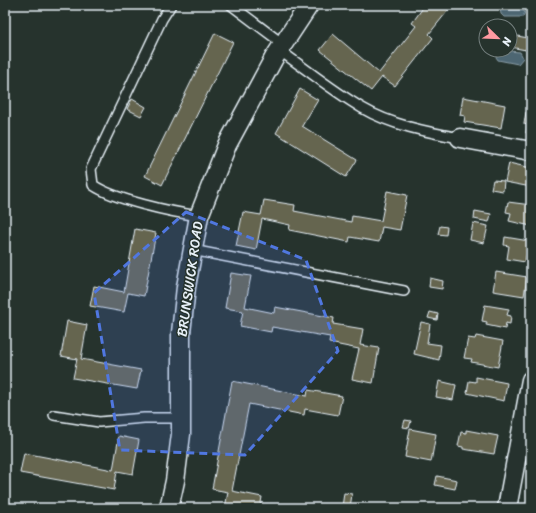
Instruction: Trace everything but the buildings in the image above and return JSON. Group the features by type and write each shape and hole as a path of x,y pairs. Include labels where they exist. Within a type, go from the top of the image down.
{"street":[{"name":"BRUNSWICK ROAD","path":"169,508 179,458 181,333 192,250 199,216 227,145 281,47 309,5"},
{"path":"460,138 531,151"},
{"path":"506,508 531,380"}],"lane":[{"path":"171,5 162,19 91,169 93,185 104,193 181,214 199,216"},
{"path":"231,5 281,47 362,108 393,121 415,128 460,138"},
{"path":"192,250 404,290"},
{"path":"54,415 99,422 144,418 180,418"}],"highlighted area":[{"path":"186,212 306,260 338,351 245,455 120,450 94,293"}],"water":[{"path":"517,5 525,12 523,17 504,17 501,14 500,9 504,6"},
{"path":"518,52 520,52 523,58 518,64 498,60 497,58 518,58"}]}
